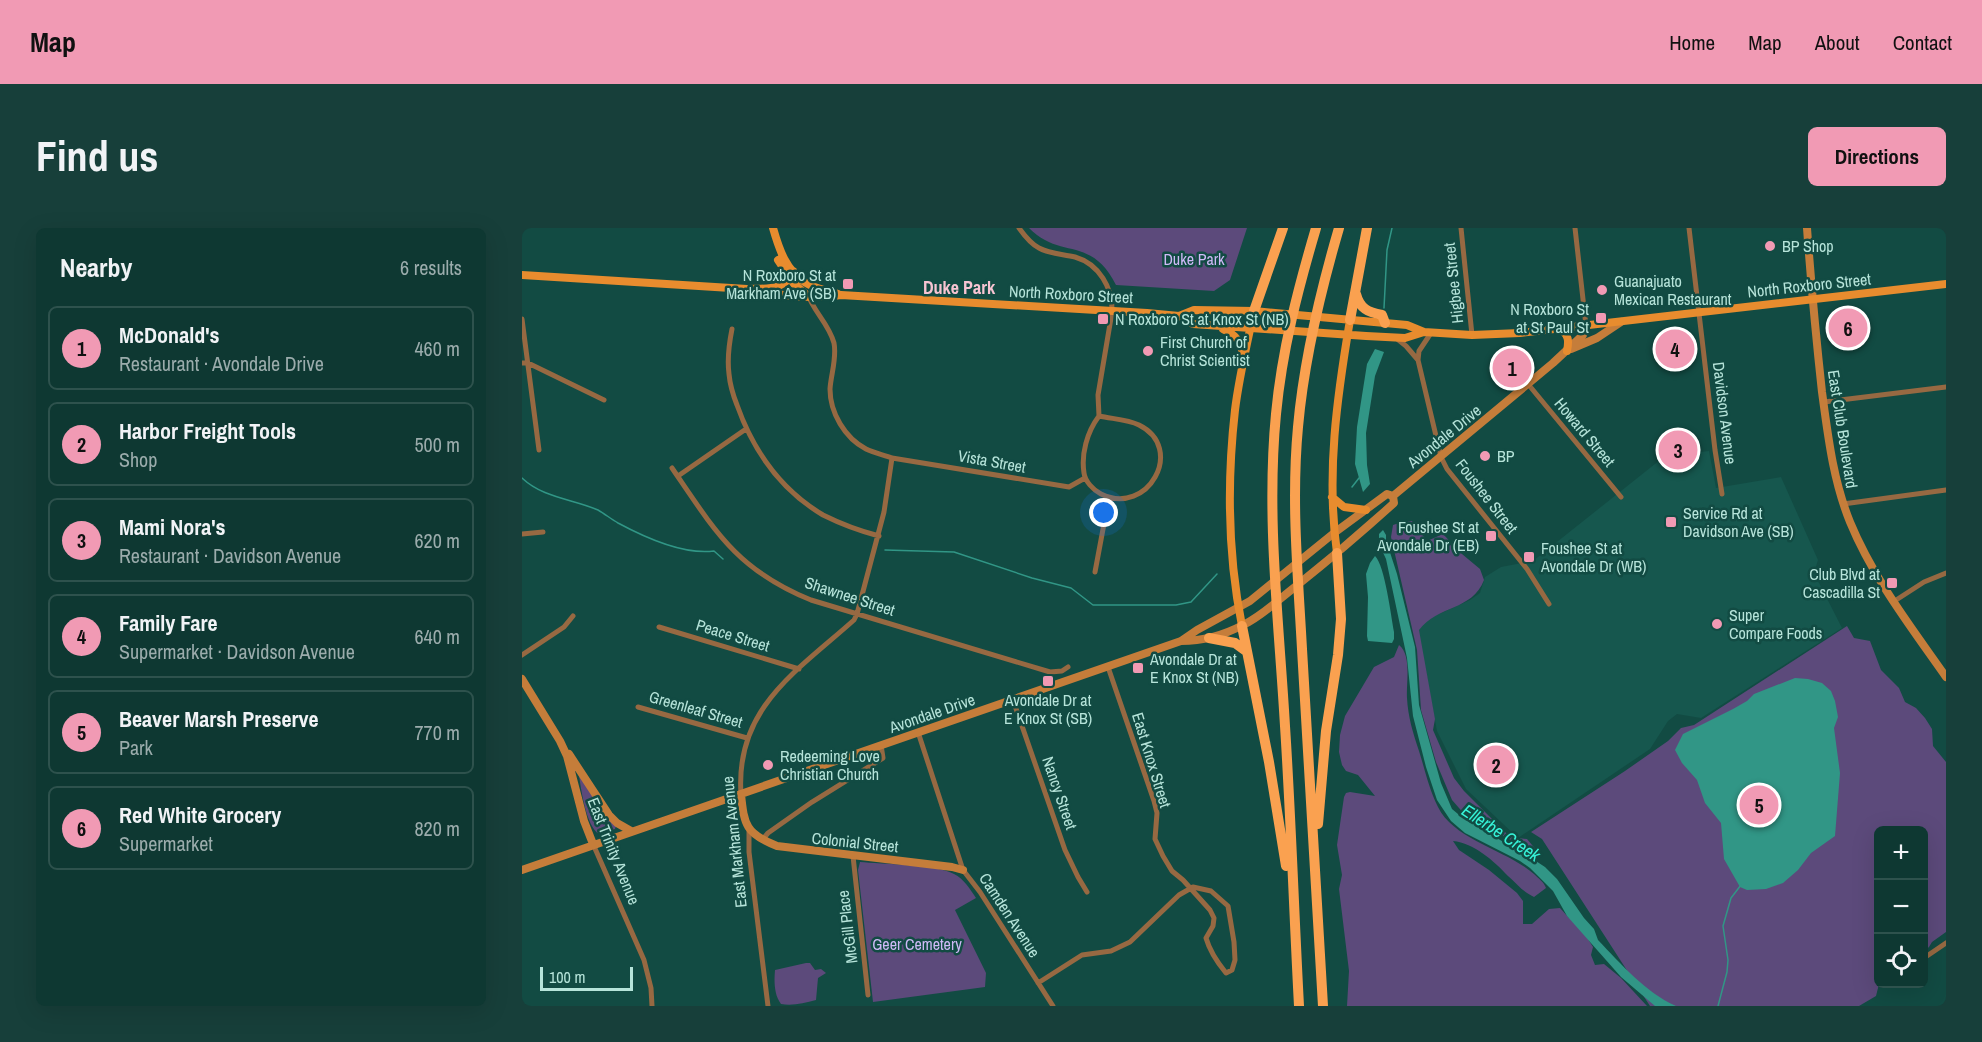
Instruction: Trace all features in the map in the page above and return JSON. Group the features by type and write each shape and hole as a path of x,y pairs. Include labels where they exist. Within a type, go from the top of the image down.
{"highway":[{"path":"1254,311 1283,228"},
{"path":"1299,1006 1274,554 1273,458 1276,414 1285,352 1297,296 1316,228"},
{"path":"1323,1006 1299,608 1296,449 1308,352 1319,298 1340,228"},
{"path":"1350,320 1367,228"},
{"path":"1356,292 1364,309 1382,315 1385,323"},
{"path":"1316,869 1323,759 1341,619 1337,553"},
{"path":"1242,626 1267,752 1294,914"},
{"path":"1209,638 1234,643 1246,651"}],"main road":[{"path":"767,228 777,258 791,275 806,283 841,295"},
{"path":"773,228 791,275 799,290 808,296"},
{"name":"East Club Boulevard","path":"1807,228 1812,299 1824,402 1833,466 1843,504 1856,536 1893,602 1946,677"},
{"name":"North Roxboro Street","path":"522,275 747,289 808,296 841,295 1179,316 1194,310 1254,311 1407,325 1427,332 1472,335 1560,329 1946,284"},
{"name":"North Roxboro Street","path":"747,289 781,286 791,275"},
{"path":"1242,626 1238,607 1230,486 1235,408 1254,311"},
{"name":"North Roxboro Street","path":"1179,316 1193,324 1348,335 1406,338 1427,332"},
{"path":"1337,553 1332,497 1334,427 1350,320"},
{"name":"Avondale Drive","path":"1567,351 1597,338 1622,321"},
{"path":"1217,326 1236,338 1242,348 1244,359"},
{"name":"Avondale Drive","path":"1393,496 1567,351 1583,335 1586,326"},
{"path":"1560,329 1566,333 1569,341 1567,351"},
{"name":"Avondale Drive","path":"522,870 1181,641 1250,601 1334,533 1387,494 1393,496"},
{"name":"Avondale Drive","path":"1181,641 1199,641 1209,638 1242,626 1259,615 1337,553 1394,503 1393,496"},
{"path":"1332,497 1344,507 1366,510"},
{"name":"East Trinity Avenue","path":"522,681 560,741 570,764 584,821 593,844"},
{"path":"560,741 609,815 616,823 631,831"},
{"name":"East Markham Avenue","path":"741,794 745,824 749,830"},
{"name":"Colonial Street","path":"749,830 762,840 777,846 963,870"}],"street":[{"path":"1019,228 1038,248 1090,264 1101,274 1107,286 1113,303 1098,395 1099,416 1090,428 1083,466 1085,478 1095,490 1109,497 1120,499 1134,496 1150,485 1157,476 1160,467 1160,453 1152,436 1139,425 1099,416"},
{"name":"Higbee Street","path":"1461,228 1472,335"},
{"path":"1575,228 1586,326"},
{"name":"Davidson Avenue","path":"1689,228 1722,494"},
{"path":"806,283 808,296 830,330 834,344 830,389 835,414 852,439 867,450 892,458"},
{"path":"522,319 525,363 539,450"},
{"path":"732,329 728,361 730,382 746,429 762,457 792,491 824,515 879,536"},
{"path":"1418,360 1419,351 1427,332"},
{"path":"1394,337 1406,346 1418,360"},
{"name":"Foushee Street","path":"1418,360 1441,457 1447,469 1527,569 1549,604"},
{"path":"525,363 604,400"},
{"name":"Howard Street","path":"1528,384 1621,497"},
{"path":"1824,402 1946,387"},
{"path":"678,476 746,429"},
{"name":"Vista Street","path":"892,458 1068,487 1085,478"},
{"name":"East Markham Avenue","path":"741,794 741,765 747,738 758,714 768,699 854,620 857,614 879,536 892,458"},
{"name":"Shawnee Street","path":"672,468 722,539 748,564 776,584 800,595 857,614 1050,672 1062,671 1068,667"},
{"path":"1843,504 1946,490"},
{"path":"1095,572 1109,497"},
{"path":"522,534 543,532"},
{"path":"1893,602 1924,582 1946,573"},
{"path":"522,655 564,627 573,616"},
{"name":"Peace Street","path":"659,627 798,669"},
{"name":"East Knox Street","path":"1108,667 1154,801 1157,813 1155,839 1172,871 1210,910 1214,918 1213,926 1206,938 1210,950 1226,974 1232,970 1235,960 1232,920 1228,906 1210,891 1197,886 1190,888"},
{"name":"Nancy Street","path":"1013,700 1065,850 1087,892"},
{"name":"Greenleaf Street","path":"638,707 747,738"},
{"name":"Camden Avenue","path":"918,732 963,870 980,892 1053,1006"},
{"path":"762,840 768,833 812,802 883,758 881,745"},
{"name":"East Markham Avenue","path":"749,830 749,852 768,1006"},
{"name":"East Trinity Avenue","path":"593,844 644,960 650,981 652,1006"},
{"name":"McGill Place","path":"853,856 868,995"},
{"path":"1038,983 1082,955 1111,951 1130,942 1179,895 1190,888"},
{"path":"1928,955 1946,943"}],"shaded area":[{"path":"1375,349 1384,352 1375,376 1366,433 1370,484 1363,492 1355,464 1357,427 1367,364"},
{"path":"1709,451 1716,488 1781,477 1818,560 1814,573 1842,628 1701,718 1677,714 1668,721 1650,749 1518,838 1466,789 1437,731 1417,624 1470,600 1480,593 1485,577 1501,567 1533,561 1665,456"},
{"path":"1383,530 1397,574 1415,647 1419,705 1441,783 1452,809 1545,867 1557,879 1594,929 1598,940 1644,985 1676,1006 1655,1006 1621,977 1567,916 1553,891 1530,868 1465,833 1451,821 1437,800 1413,716 1407,658 1386,559 1379,544 1379,534"},
{"path":"1375,556 1382,570 1387,592 1394,632 1392,643 1368,641 1367,636 1366,574"},
{"path":"1795,678 1822,683 1831,691 1835,701 1838,717 1834,728 1840,773 1835,836 1811,853 1798,870 1783,883 1766,889 1747,890 1740,887 1724,859 1721,823 1705,803 1697,780 1682,763 1675,750 1683,734 1733,709 1754,694"}],"green space":[{"name":"Duke Park","path":"1029,228 1247,228 1230,280 1214,291 1116,285 1106,270 1086,253 1052,243 1041,238"},
{"path":"1412,521 1427,541 1443,534 1480,569 1484,580 1479,590 1471,597 1435,616 1419,630 1435,719 1433,730 1454,778 1464,791 1506,833 1527,839 1542,857 1466,816 1452,800 1436,762 1421,710 1417,650 1391,537 1393,525"},
{"path":"1847,626 1854,638 1870,641 1881,670 1899,688 1905,702 1916,708 1925,718 1932,729 1933,746 1946,762 1946,932 1928,948 1928,826 1874,826 1874,988 1878,988 1876,996 1859,1006 1650,1006 1542,839 1531,832 1625,771 1668,741 1681,728 1694,725"},
{"path":"1399,645 1406,655 1408,712 1411,725 1438,807 1456,828 1523,866 1534,874 1546,888 1534,897 1483,854 1468,845 1453,841 1459,850 1489,870 1517,893 1523,901 1523,924 1532,924 1549,909 1560,908 1569,918 1578,923 1593,947 1591,955 1595,965 1604,964 1621,978 1647,1006 1347,1006 1349,971 1339,889 1342,875 1337,845 1346,793 1375,796 1358,775 1346,771 1342,765 1339,752 1340,735 1345,716 1374,667 1394,657"},
{"path":"579,775 616,826 615,829 599,834 594,830 585,807"},
{"name":"Geer Cemetery","path":"860,862 909,865 947,871 964,881 976,898 955,910 986,973 985,987 873,1002 858,870"},
{"path":"810,963 815,970 821,969 826,973 818,978 816,1000 781,1004 776,992 775,970"}],"waterway":[{"name":"Ellerbe Creek","path":"1384,308 1387,250 1392,228"},
{"path":"522,478 539,490 598,510 618,523 652,539 677,548 702,552 714,551 723,559"},
{"path":"1352,487 1359,478"},
{"path":"885,550 954,552 1032,578 1071,588 1093,605 1176,605 1191,602 1217,574"},
{"path":"1718,1006 1728,960 1723,926 1731,898 1741,885"}],"place":[{"name":"BP Shop","path":"1770,246"},
{"name":"N Roxboro St at Markham Ave (SB)","path":"848,284"},
{"name":"Guanajuato Mexican Restaurant","path":"1602,290"},
{"name":"N Roxboro St at St Paul St","path":"1601,318"},
{"name":"N Roxboro St at Knox St (NB)","path":"1103,319"},
{"name":"Red White Grocery","path":"1848,328"},
{"name":"Family Fare","path":"1675,349"},
{"name":"First Church of Christ Scientist","path":"1148,351"},
{"name":"McDonald's","path":"1512,368"},
{"name":"Mami Nora's","path":"1678,450"},
{"name":"BP","path":"1485,456"},
{"name":"Service Rd at Davidson Ave (SB)","path":"1671,522"},
{"name":"Foushee St at Avondale Dr (EB)","path":"1491,536"},
{"name":"Foushee St at Avondale Dr (WB)","path":"1529,557"},
{"name":"Club Blvd at Cascadilla St","path":"1892,583"},
{"name":"Super Compare Foods","path":"1717,624"},
{"name":"Avondale Dr at E Knox St (NB)","path":"1138,668"},
{"name":"Avondale Dr at E Knox St (SB)","path":"1048,681"},
{"name":"Redeeming Love Christian Church","path":"768,765"},
{"name":"Harbor Freight Tools","path":"1496,765"},
{"name":"Beaver Marsh Preserve","path":"1759,805"}],"district":[{"name":"Duke Park","path":"959,288"}]}
